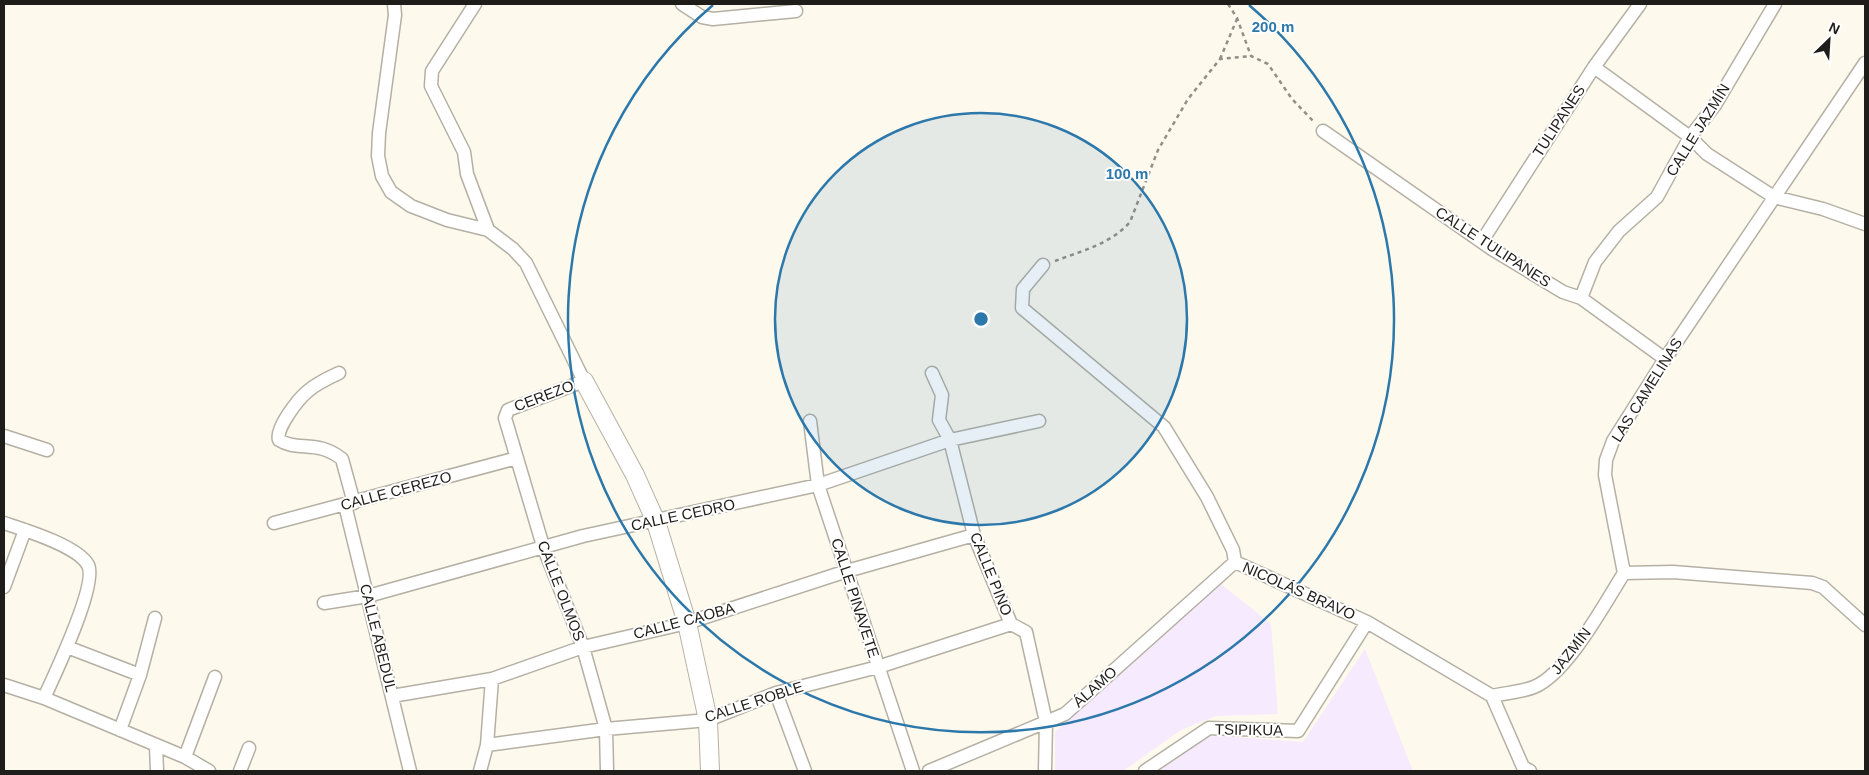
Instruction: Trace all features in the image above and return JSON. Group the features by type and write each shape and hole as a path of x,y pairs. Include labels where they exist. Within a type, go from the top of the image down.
{"street":[{"path":"394,4 394,24 379,133 378,156 382,176 391,192 411,206 447,220 488,230 513,249 526,262 584,380 635,475 656,522 688,623 708,720 710,771"},
{"path":"474,4 432,71 430,78 431,86 464,152 467,174 488,230"},
{"path":"682,4 702,17 712,19 796,11"},
{"name":"TULIPANES","path":"1482,241 1594,67 1640,4"},
{"name":"CALLE JAZMÍN","path":"1581,298 1595,262 1619,231 1657,197 1690,137 1715,105 1775,4"},
{"name":"LAS CAMELINAS","path":"1624,573 1605,475 1606,460 1613,441 1665,359 1865,63"},
{"path":"1594,67 1690,137 1707,154 1774,197 1865,224"},
{"name":"CALLE TULIPANES","path":"1323,131 1482,241 1563,292 1581,298 1665,359"},
{"name":"NICOLÁS BRAVO","path":"1044,265 1032,276 1023,289 1022,308 1164,427 1207,497 1233,550 1235,562 1367,622 1492,696"},
{"path":"339,373 307,392 281,426 277,435 278,440 286,445 326,449 342,459 349,504"},
{"name":"CALLE PINO","path":"932,373 942,395 939,420 950,440 974,535 1011,624 1026,632 1046,722 1045,771"},
{"name":"CEREZO","path":"506,413 508,410 584,380"},
{"name":"CALLE OLMOS","path":"506,413 543,546 583,647 606,730 607,771"},
{"name":"CALLE PINAVETE","path":"810,421 818,485 913,771"},
{"name":"CALLE CEDRO","path":"324,603 368,596 543,546 818,485 950,440 1039,421"},
{"path":"4,436 47,450"},
{"name":"CALLE CEREZO","path":"274,523 517,458"},
{"name":"CALLE ABEDUL","path":"349,504 368,596 410,771"},
{"path":"4,523 25,530 77,554 87,563 91,571 81,612 44,698"},
{"path":"4,587 25,530"},
{"name":"CALLE CAOBA","path":"392,696 492,679 583,647 688,623 846,571 974,535"},
{"name":"ÁLAMO","path":"929,771 1065,714 1235,562"},
{"path":"1624,573 1673,572 1812,583 1823,588 1865,626"},
{"name":"JAZMÍN","path":"1492,696 1534,688 1551,678 1582,640 1624,573"},
{"path":"120,730 140,675 155,618"},
{"name":"TSIPIKUA","path":"1144,771 1209,728 1298,731 1367,622"},
{"name":"CALLE ROBLE","path":"487,745 606,730 708,720 776,693 878,666 1011,624"},
{"path":"66,647 140,675"},
{"path":"185,757 215,677"},
{"path":"480,771 487,745 492,679"},
{"path":"4,685 44,698 185,757 209,771"},
{"path":"776,693 805,771"},
{"path":"1492,696 1523,767 1530,771"},
{"path":"156,746 157,771"},
{"path":"240,771 248,748"}],"path":[{"path":"1228,4 1237,18 1252,56"},
{"path":"1044,265 1110,239 1122,232 1130,222 1158,150 1188,99 1220,59 1237,18"},
{"path":"1220,59 1252,56 1268,64 1292,99 1323,131"}],"shaded area":[{"path":"1221,584 1271,624 1278,714 1216,716 1181,730 1123,771 1055,771 1055,732"},
{"path":"1365,649 1413,771 1158,771 1210,735 1303,742"}]}
